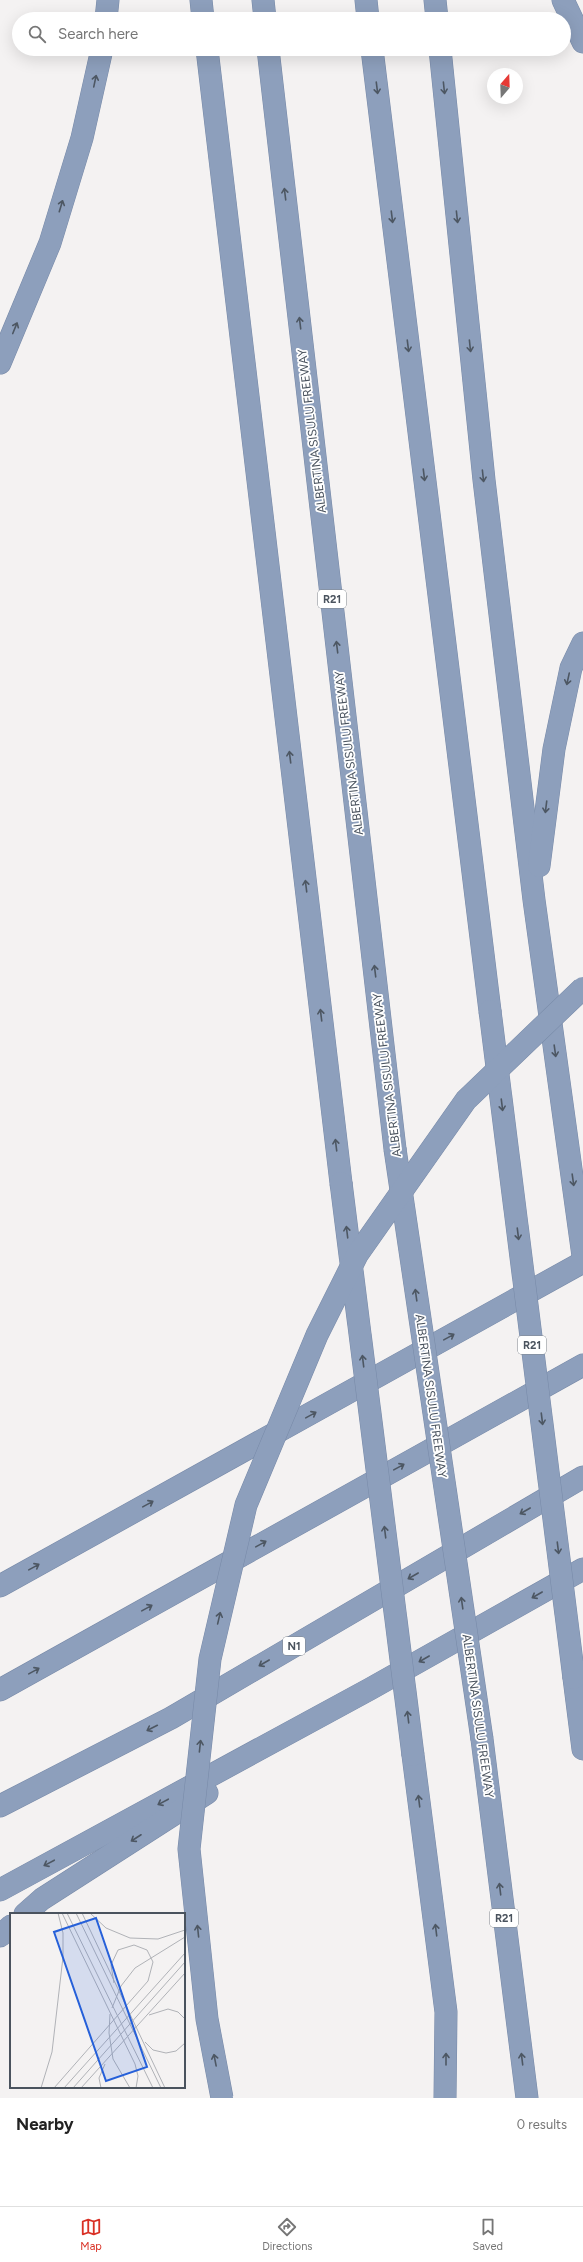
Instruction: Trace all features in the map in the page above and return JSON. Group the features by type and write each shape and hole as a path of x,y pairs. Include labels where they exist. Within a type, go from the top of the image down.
{"highway":[{"path":"107,12 108,0"},
{"path":"201,0 202,12"},
{"path":"262,0 264,12"},
{"path":"366,0 367,12"},
{"path":"435,0 436,12"},
{"path":"563,0 569,12"},
{"path":"571,17 583,42"},
{"path":"0,363 50,243 82,138 100,56"},
{"path":"208,56 341,1183 446,2012 445,2098"},
{"name":"ALBERTINA SISULU FREEWAY","path":"269,56 395,1149 482,1739 526,2098"},
{"name":"R21","path":"373,56 490,1011 583,1749"},
{"path":"441,56 484,480 534,900 583,1256"},
{"path":"534,900 554,749 570,668 583,643"},
{"path":"222,2098 206,2019 189,1849 210,1659 246,1505 317,1335 357,1255 466,1100 583,988"},
{"path":"0,1586 583,1262"},
{"path":"0,1690 583,1365"},
{"name":"N1","path":"0,1806 171,1718 583,1477"},
{"path":"0,1890 370,1690 583,1569"},
{"path":"26,1913 42,1899 370,1690"},
{"path":"0,1936 10,1927"}]}
